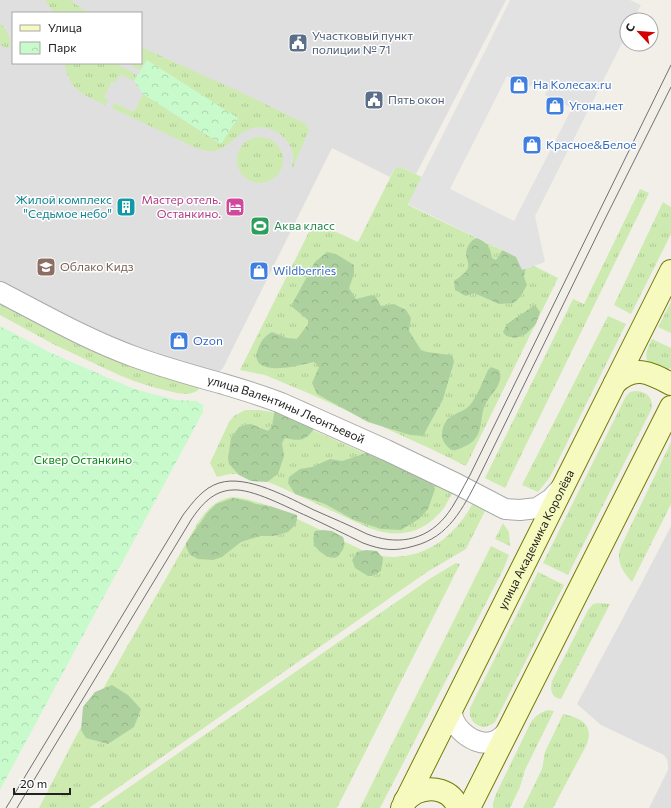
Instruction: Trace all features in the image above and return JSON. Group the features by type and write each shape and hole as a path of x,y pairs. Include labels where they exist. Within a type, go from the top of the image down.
{"main road":[{"name":"улица Академика Королёва","path":"403,804 671,271"},
{"path":"615,383 621,377 631,372 642,371 671,384"},
{"path":"469,808 671,407"},
{"path":"403,804 414,793 434,789 444,791 452,798 458,808"}],"street":[{"name":"улица Валентины Леонтьевой","path":"0,292 89,338 114,349 137,358 268,397 386,450 457,484 504,509 520,510 537,508 551,499 564,484"},
{"path":"455,701 452,712 455,723 461,731 472,739 481,742 492,742 502,737 509,728"}],"shaded area":[{"path":"0,0 506,0 416,174 400,167 395,168 390,177 332,148 223,368 218,373 141,349 110,336 0,282"},
{"path":"510,0 630,0 641,5 637,12 619,12 619,49 535,216 545,262 522,270 516,257 408,204","holes":["507,76 530,87 533,83 547,90 545,95 572,108 514,221 450,189"]},
{"path":"671,526 671,808 649,808 668,770 667,759 664,755 601,725 577,704"}],"green space":[{"path":"45,0 70,0 87,12 53,12"},
{"path":"0,23 8,35 10,42 9,49 0,45"},
{"path":"142,47 251,97 306,124 309,130 291,172 293,163 292,150 288,142 280,134 271,129 258,127 245,131 222,148 215,151 210,151 194,147 112,108 114,103 134,112 143,94 221,144 146,61 140,70 129,64 142,64"},
{"path":"147,60 238,118 221,144 143,94 134,81"},
{"path":"64,64 117,64 137,75 134,81 120,74 116,83 112,81 104,97 108,100 105,105 78,90 70,80"},
{"path":"255,137 265,137 273,141 279,147 283,155 283,165 279,173 273,179 265,183 255,183 247,179 241,173 237,165 237,155 241,147 247,141"},
{"path":"400,167 422,177 408,205 516,257 522,270 534,266 558,278 466,466 308,393 265,375 240,370 312,226 315,224 321,225 358,242 395,168"},
{"path":"640,189 649,193 505,488 485,478 573,299 584,304"},
{"path":"663,202 671,207 671,234 631,314 614,305"},
{"path":"477,238 486,244 492,258 496,260 503,249 527,259 524,277 527,285 520,297 514,303 499,304 474,293 466,296 455,290 454,281 464,274 468,268 466,255 470,242"},
{"path":"327,252 336,254 354,265 354,274 349,288 356,299 372,295 376,297 381,306 394,304 406,310 411,318 409,331 421,350 450,355 453,357 454,362 443,399 423,436 410,435 368,422 317,394 312,383 319,367 314,362 272,368 265,367 258,362 256,356 258,348 268,334 272,332 287,338 297,339 308,324 308,320 291,306 315,262"},
{"path":"671,302 671,333 658,327"},
{"path":"0,303 85,347 110,358 201,386 197,391 192,393 177,393 156,388 119,375 55,345 0,315"},
{"path":"535,305 540,312 536,324 526,334 515,338 506,336 503,332 507,324"},
{"path":"608,316 626,324 550,477 538,492 522,485"},
{"name":"Сквер Останкино","path":"0,326 51,353 134,389 176,400 196,401 203,405 203,412 0,790"},
{"path":"652,339 671,348 671,368 666,370 658,368 653,366 647,360 646,353"},
{"path":"491,367 499,370 500,380 483,409 479,432 474,440 469,444 457,450 451,450 444,443 442,437 442,430 445,423 449,418 466,409 470,405"},
{"path":"635,391 648,395 652,408 568,575 543,563 626,396 630,392"},
{"path":"289,398 301,400 313,406 317,414 314,429 307,437 303,439 296,440 285,438 282,443 284,456 278,474 267,482 251,481 239,475 229,464 228,458 231,438 239,427 245,425 251,424 268,431 272,426 275,408"},
{"path":"245,410 272,412 453,492 444,508 428,524 410,532 390,533 369,528 260,479 236,474 217,477 210,463 229,422 234,416"},
{"path":"671,442 671,504 632,582 624,572 621,565 619,551"},
{"path":"375,450 430,478 435,489 428,509 419,519 401,530 381,529 354,520 325,504 295,494 288,483 289,477 300,469 312,467 330,459 342,461"},
{"path":"226,498 244,498 264,504 370,553 394,557 407,556 419,552 430,548 441,541 459,524 473,503 486,509 466,549 427,572 89,808 39,808 75,738 197,524 212,506"},
{"path":"233,498 270,506 297,515 297,520 295,525 288,532 274,536 260,536 241,542 222,557 213,560 198,559 190,555 186,547 186,543 208,512 216,504"},
{"path":"503,523 509,532 510,546 495,539"},
{"path":"315,531 332,531 343,537 344,547 337,557 331,558 327,556 315,546 313,538"},
{"path":"491,546 509,555 503,570 380,808 360,808"},
{"path":"366,550 377,551 383,558 381,571 372,576 368,576 355,568 352,560 357,552"},
{"path":"456,563 460,564 337,808 99,808 431,578"},
{"path":"538,572 564,585 495,722 486,727 477,725 471,718 470,708"},
{"path":"593,604 610,604 561,699 555,697 552,693 552,681 588,610"},
{"path":"112,685 128,695 141,709 134,727 108,744 86,738 81,730 83,707 95,692"},
{"path":"547,710 554,711 525,770 520,787 510,808 493,808 496,794 531,722 538,715"},
{"path":"563,714 575,717 587,726 589,737 587,744 553,808 523,808 542,769 545,752"}],"tram line":[{"path":"6,808 183,515 208,488 219,483 230,481 255,484 367,534 388,540 409,539 428,532 445,517 470,475 671,65"},
{"path":"17,808 191,520 203,504 213,496 232,490 240,490 260,495 363,543 394,550 407,548 426,542 437,536 454,520 478,479 671,87"}],"place":[{"name":"Участковый пункт полиции № 71","path":"298,43"},
{"name":"На Колесах.ru","path":"519,85"},
{"name":"Пять окон","path":"374,100"},
{"name":"Угона.нет","path":"555,106"},
{"name":"Красное&Белое","path":"532,145"},
{"name":"Жилой комплекс \"Седьмое небо\"","path":"126,207"},
{"name":"Мастер отель. Останкино.","path":"235,207"},
{"name":"Аква класс","path":"260,226"},
{"name":"Облако Кидз","path":"46,267"},
{"name":"Wildberries","path":"259,271"},
{"name":"Ozon","path":"179,341"}]}
